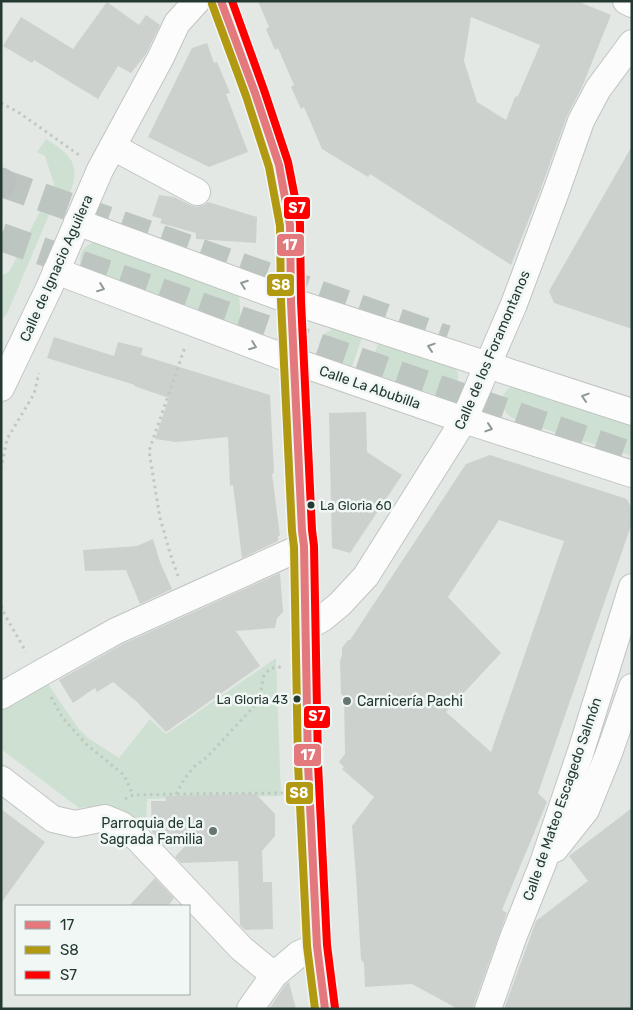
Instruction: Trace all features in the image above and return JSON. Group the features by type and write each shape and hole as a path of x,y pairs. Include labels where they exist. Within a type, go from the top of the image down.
{"street":[{"name":"Calle de Ignacio Aguilera","path":"1,388 7,361 56,270 106,159 161,57 177,23 197,1"},
{"path":"221,1 279,165 290,224 291,301 304,546 316,946 325,1009"},
{"path":"626,1 632,4"},
{"name":"Calle de los Foramontanos","path":"306,628 323,618 340,604 366,576 464,420 514,304 581,121 598,89 632,43"},
{"path":"106,159 197,192"},
{"path":"77,222 291,301 632,412"},
{"name":"Calle La Abubilla","path":"56,270 294,361 464,420 632,474"},
{"path":"1,696 116,631 304,546"},
{"name":"Calle de Mateo Escagedo Salmón","path":"488,1009 513,938 544,863 632,587"},
{"path":"544,863 586,810 609,753 632,687"},
{"path":"1,778 53,818 75,824 105,818 122,825 140,840 242,948 274,975"},
{"path":"250,1009 274,975 299,954 316,946"}],"path":[{"path":"1,103 106,159"},
{"path":"187,341 149,450 160,518 178,576 189,598"},
{"path":"1,606 62,717 86,744 124,775 133,795"},
{"path":"176,794 185,778 195,766 207,757 259,701 264,674 272,668 307,664"},
{"path":"105,818 123,800 133,795 310,793"}],"green space":[{"path":"46,139 62,150 72,161 74,168 73,184 69,195 59,191 7,314 1,320 1,276 9,272 54,184 45,156 37,152"},
{"path":"98,241 239,295 242,334 85,272 80,262 81,253 87,246"},
{"path":"334,328 363,335 351,369 331,362 321,354 319,345 321,340 328,331"},
{"path":"379,341 454,366 458,376 457,385 450,392 441,396 367,375"},
{"path":"515,384 632,419 632,456 516,420 506,412 502,402 505,393"},
{"path":"276,658 281,796 147,799 146,832 123,810 107,805 79,808 1,749 1,709 45,680 79,729 88,738 119,758 150,719 166,734"}],"building":[{"path":"258,1 577,1 611,15 582,87 567,116 511,265 370,174 368,177 322,149 304,107 301,109 291,87 294,85 278,48 275,50 266,29 269,27","holes":["471,17 540,45 506,120 477,102 464,61"]},
{"path":"107,2 139,25 146,15 160,25 146,54 131,73 118,66 98,99 34,60 32,63 3,46 21,17 73,49"},
{"path":"207,43 214,63 217,62 230,93 226,94 248,152 209,167 148,137 192,48"},
{"path":"632,146 632,329 554,303 549,291"},
{"path":"159,195 174,197 197,207 208,202 257,217 256,243 196,239 196,233 160,223 162,219 152,216"},
{"path":"54,337 114,356 118,342 143,348 141,355 270,395 274,473 272,474 280,536 278,536 278,541 242,558 233,485 230,486 228,437 176,442 155,439 169,398 135,385 47,358"},
{"path":"366,412 367,452 402,475 350,553 332,548 329,413"},
{"path":"490,455 627,499 632,509 632,523 538,793 547,802 502,910 507,913 473,1009 458,1009 412,984 365,987 364,963 361,960 352,826 374,797 342,769 344,767 339,762 345,754 344,696 341,694 340,661 342,648 350,640 466,464","holes":["499,520 564,541 491,752 446,712 501,653 448,597"]},
{"path":"153,539 160,562 172,589 140,604 126,570 85,571 83,550 137,546"},
{"path":"280,573 283,612 277,618 275,628 236,631 260,666 166,732 137,702 113,682 97,692 95,688 73,703 59,680 123,644"},
{"path":"256,794 275,814 275,836 262,851 263,882 272,882 273,929 245,930 240,925 238,861 181,863 175,857 186,845 165,846 152,832 151,801 166,801 166,796"},
{"path":"632,808 632,1009 504,1009 536,921 588,881 569,856"},
{"path":"1,809 45,842 1,903"},
{"path":"155,878 174,898 169,905 130,905"},
{"path":"289,982 296,1009 269,1009 285,985"}],"tunnel":[{"path":"2,183 446,339"},
{"path":"1,237 632,456"}],"transit line":[{"name":"17","path":"221,1 279,165 290,225 291,301 304,546 308,764 317,946 325,1009"},
{"name":"S7","path":"232,1 288,162 300,223 301,301 314,546 318,764 327,945 335,1008"},
{"name":"S8","path":"212,4 246,96 269,167 280,226 281,301 294,547 298,764 307,946 315,1009"}],"place":[{"name":"La Gloria 60","path":"311,505"},
{"name":"La Gloria 43","path":"297,699"},
{"name":"Carnicería Pachi","path":"347,701"},
{"name":"Parroquia de La Sagrada Familia","path":"213,831"}]}
